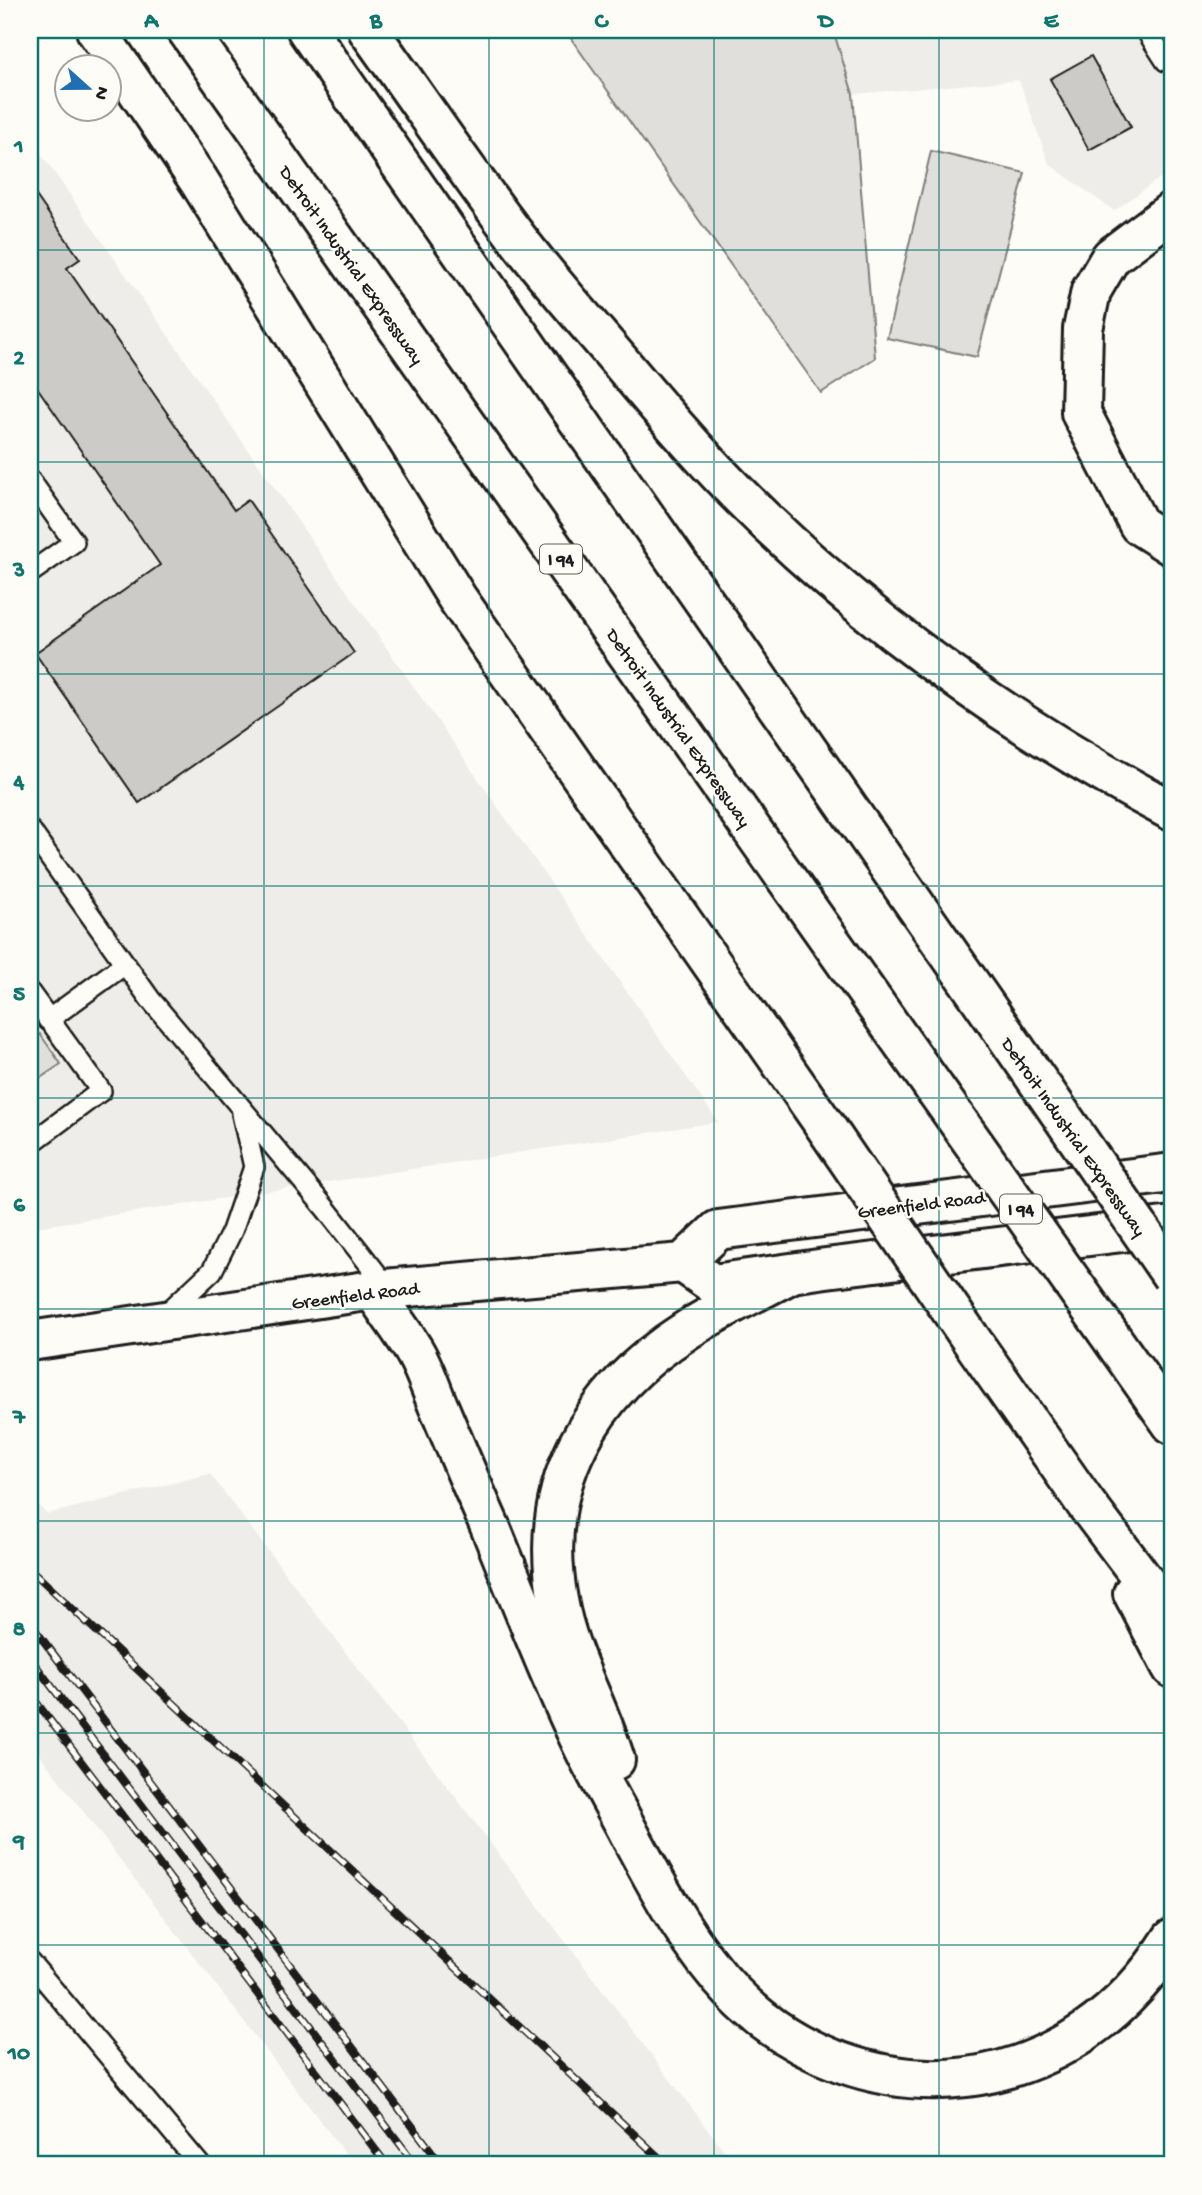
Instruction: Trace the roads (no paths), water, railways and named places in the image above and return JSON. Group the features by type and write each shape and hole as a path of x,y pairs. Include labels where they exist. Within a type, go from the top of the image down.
{"main road":[{"path":"96,30 199,181 457,598 1086,1504 1172,1618"},
{"name":"Detroit Industrial Expressway","path":"187,30 1172,1424"},
{"name":"Detroit Industrial Expressway","path":"307,30 1172,1276"},
{"path":"368,30 524,247 675,427 748,505 819,569 929,661 1006,714 1105,775 1172,811"},
{"path":"1172,211 1111,257 1091,291 1083,329 1081,413 1139,525 1172,546"},
{"name":"Greenfield Road","path":"30,1341 380,1289 683,1263 718,1230 1172,1173"},
{"path":"683,1263 713,1284 1172,1226"},
{"path":"645,1863 610,1743 572,1648 558,1600 553,1560 554,1521 560,1491 570,1457 583,1433 618,1386 685,1331 790,1273"},
{"path":"380,1289 415,1352 581,1741 672,1912 714,1970 761,2018 797,2043 848,2066 902,2078 949,2079 993,2073 1045,2056 1092,2029 1126,2001 1154,1968 1172,1940"},
{"path":"1086,1504 1172,1668"}],"lane":[{"path":"1146,30 1166,61"},
{"path":"30,480 74,542 30,573"},
{"path":"30,830 125,964 241,1110 326,1209 380,1289"},
{"path":"48,1020 125,964"},
{"path":"30,993 101,1091 30,1144"},
{"path":"159,1320 212,1271 232,1231 254,1167 241,1110"},
{"path":"30,1962 200,2165"}],"railway":[{"path":"30,1569 667,2165"},
{"path":"30,1623 442,2165"},
{"path":"30,1658 416,2165"},
{"path":"30,1694 387,2165"}]}
